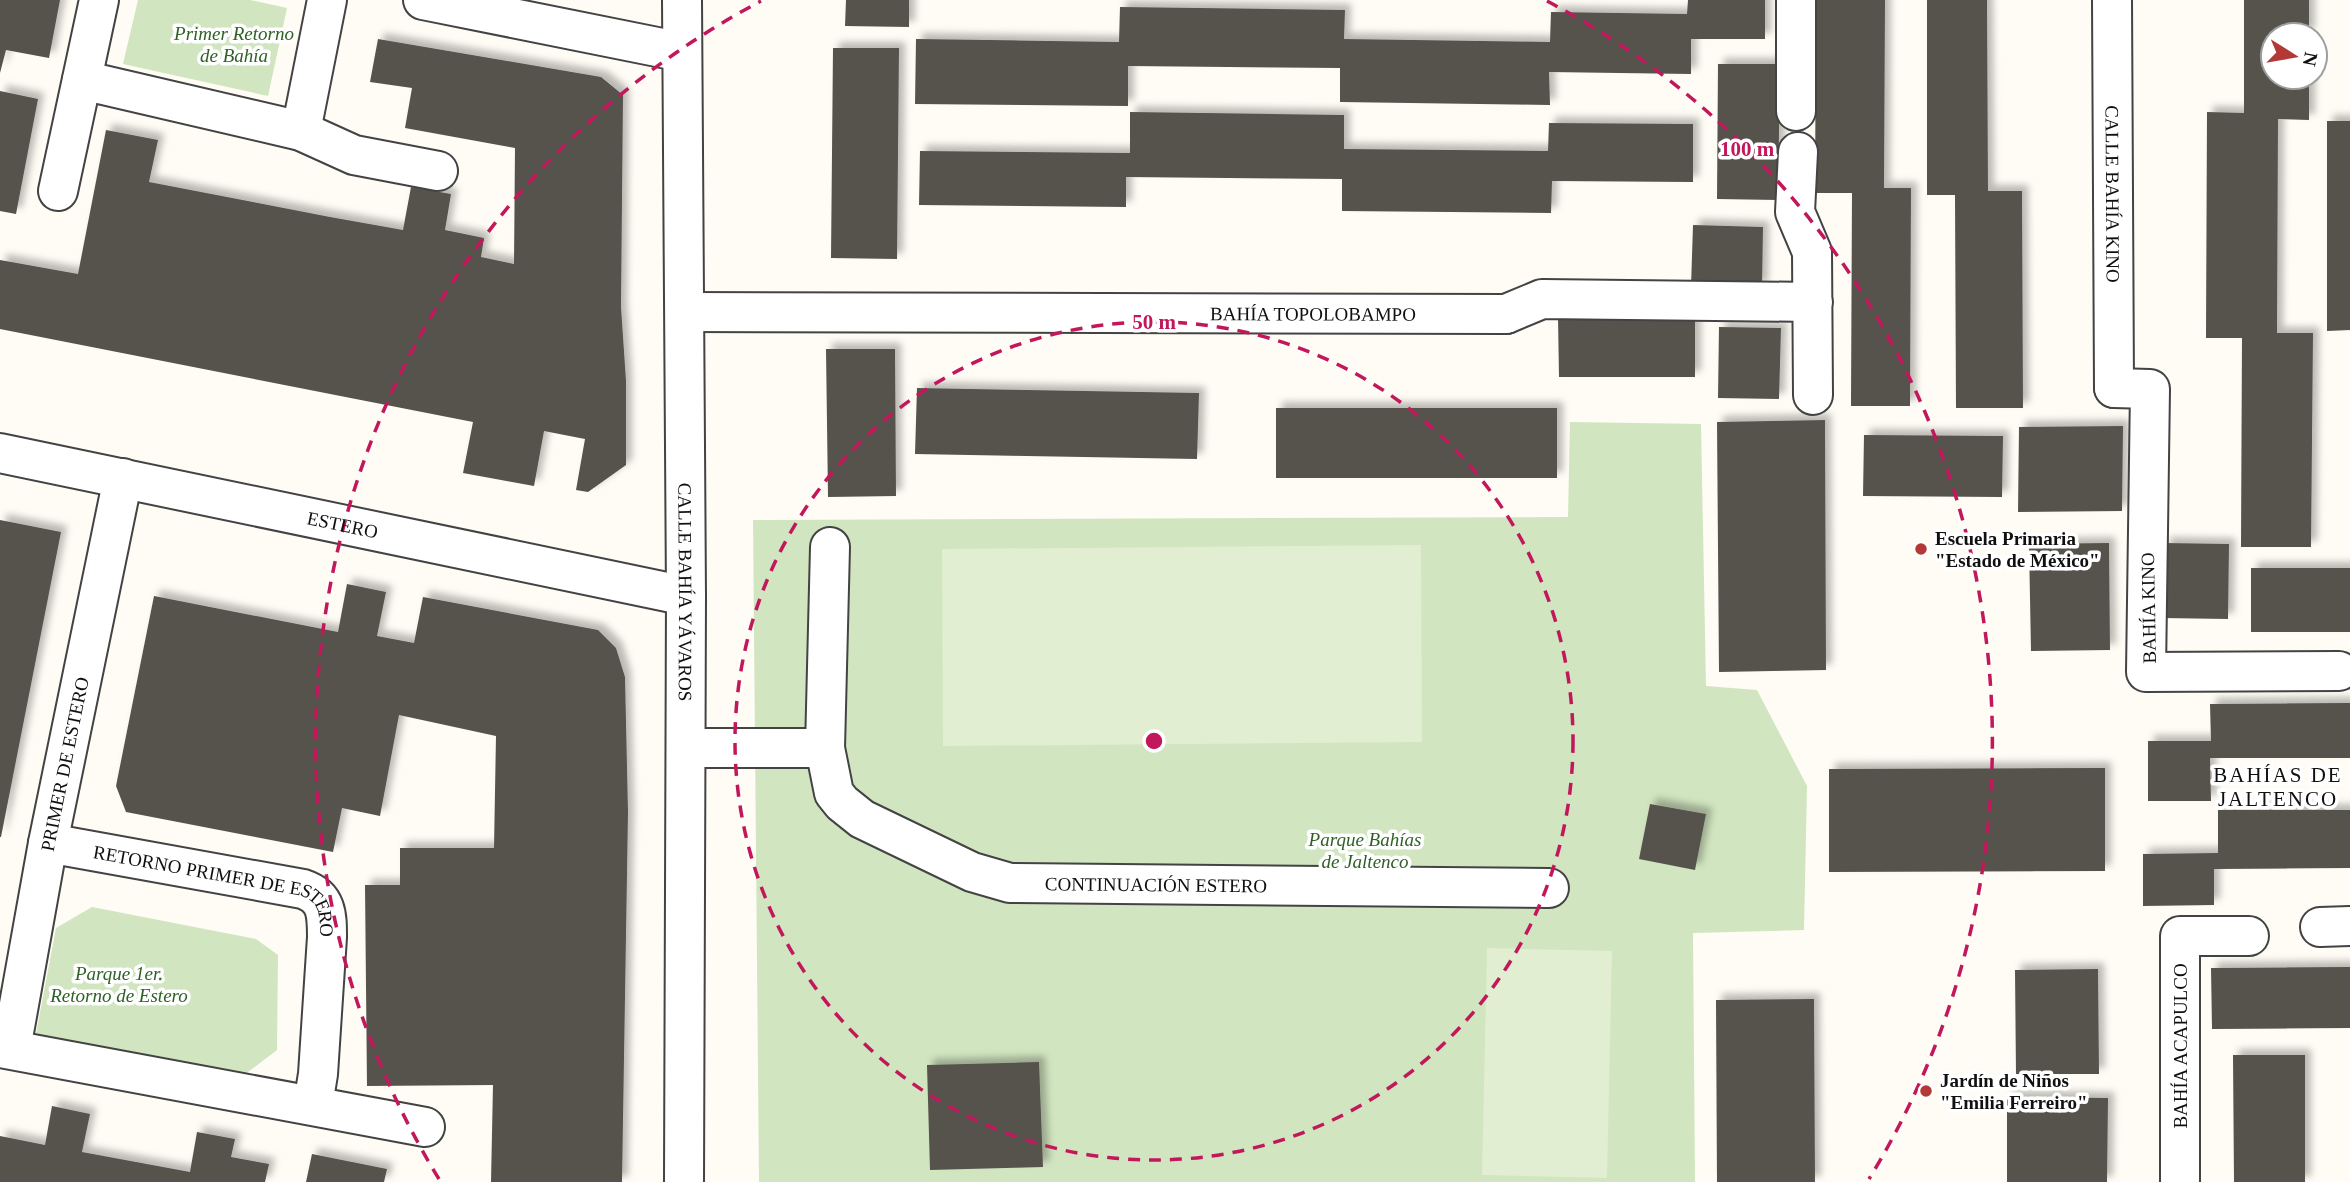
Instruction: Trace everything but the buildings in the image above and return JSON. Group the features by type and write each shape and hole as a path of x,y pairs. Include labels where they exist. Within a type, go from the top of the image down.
{"street":[{"path":"58,191 99,0"},
{"path":"301,131 327,0"},
{"path":"423,0 682,52"},
{"name":"CALLE BAHÍA YÁVAROS","path":"682,0 686,596 684,1182"},
{"path":"1796,0 1796,111"},
{"name":"CALLE BAHÍA KINO","path":"2112,0 2114,388"},
{"path":"82,80 301,131 354,155 438,171"},
{"path":"1798,152 1796,212 1812,252 1813,395"},
{"name":"BAHÍA TOPOLOBAMPO","path":"685,312 1506,314 1542,299 1813,302"},
{"name":"BAHÍA KINO","path":"2114,388 2150,389 2146,672 2339,671"},
{"name":"ESTERO","path":"0,453 686,596"},
{"name":"PRIMER DE ESTERO","path":"123,478 6,1049 425,1127"},
{"name":"CONTINUACIÓN ESTERO","path":"830,547 825,748 830,782 842,803 851,811 991,879 1010,883 1549,888"},
{"path":"686,748 825,748"},
{"name":"RETORNO PRIMER DE ESTERO","path":"48,843 303,888 321,899 327,916 327,937 318,1074 313,1105"},
{"name":"BAHÍA ACAPULCO","path":"2180,1182 2180,936 2249,936"}],"green space":[{"name":"Primer Retorno de Bahía","path":"138,0 250,0 287,8 268,96 123,64"},
{"name":"Parque Bahías de Jaltenco","path":"1570,422 1701,424 1706,686 1757,690 1807,786 1804,930 1693,933 1695,1182 759,1182 753,520 1568,517"},
{"path":"1421,545 1422,742 943,746 942,549"},
{"name":"Parque 1er. Retorno de Estero","path":"92,907 256,939 278,955 277,1050 240,1078 35,1039 56,928"},
{"path":"1487,948 1612,951 1607,1178 1482,1175"}],"place":[{"name":"Escuela Primaria \"Estado de México\"","path":"1921,549"},
{"name":"Jardín de Niños \"Emilia Ferreiro\"","path":"1926,1091"}],"district":[{"name":"BAHÍAS DE JALTENCO","path":"2278,787"}]}
